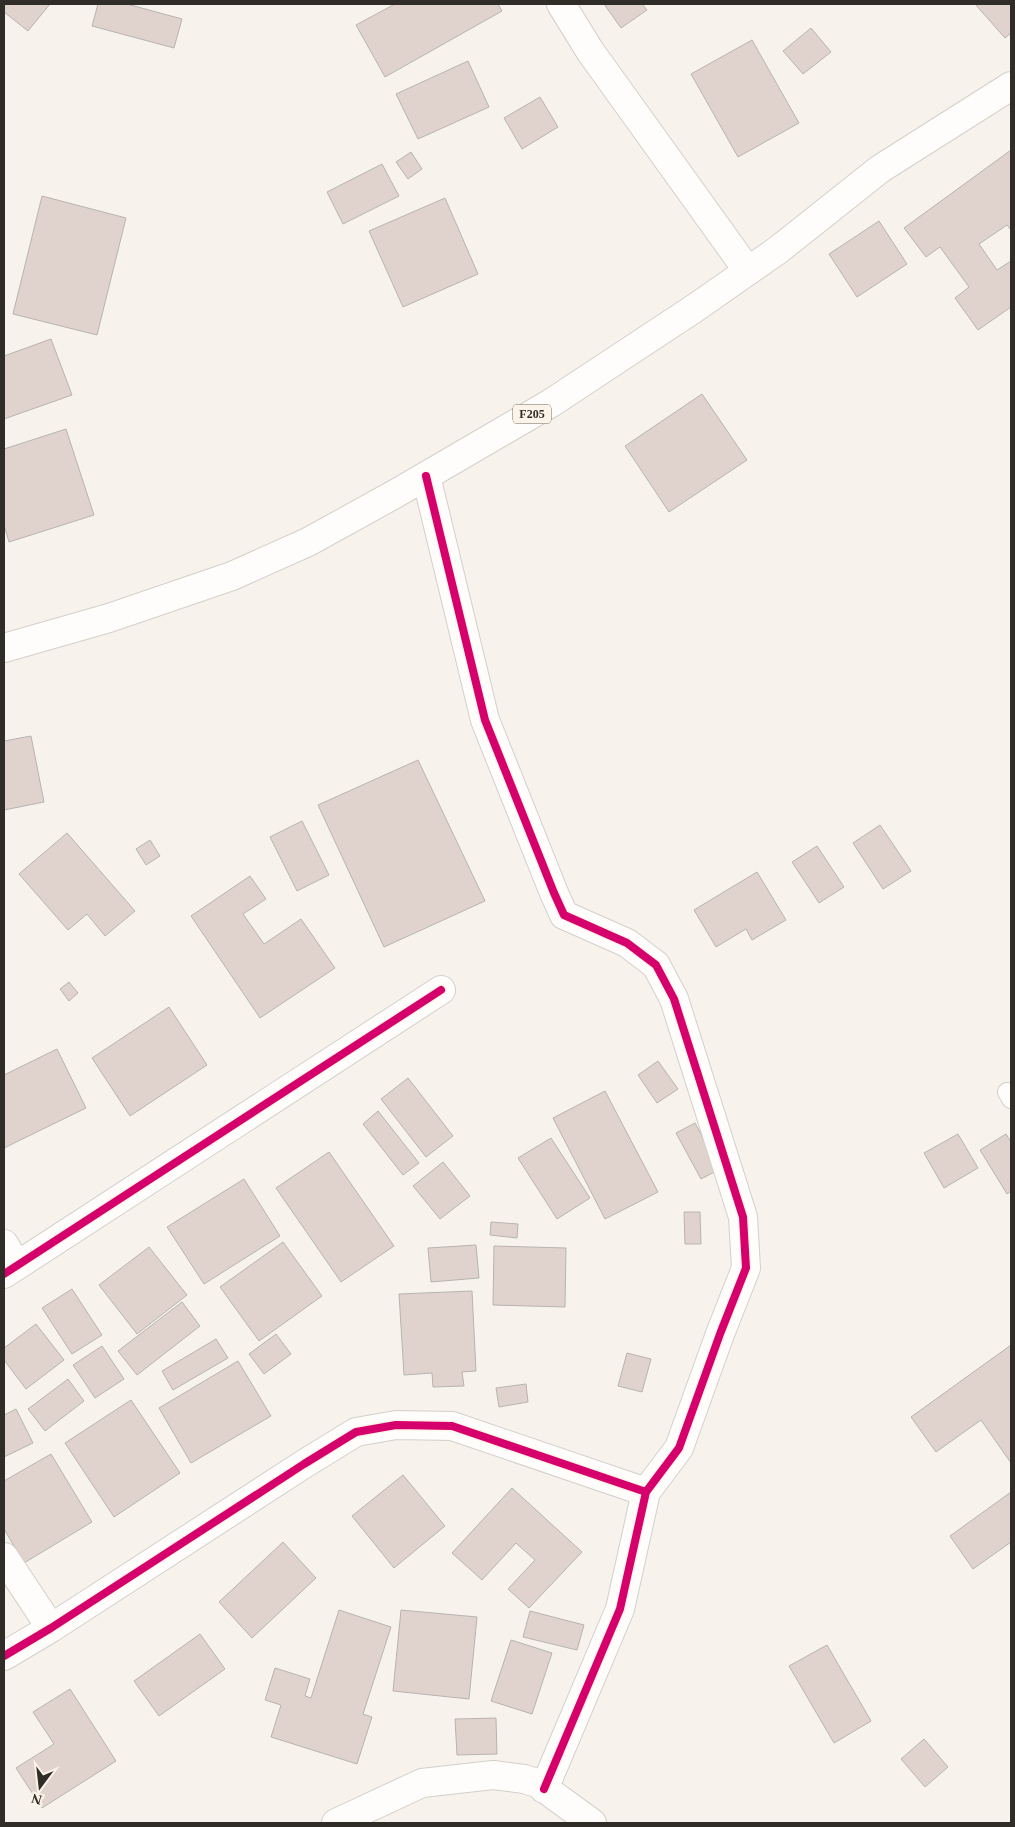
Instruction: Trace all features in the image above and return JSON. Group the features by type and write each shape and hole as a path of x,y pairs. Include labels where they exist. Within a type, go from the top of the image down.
{"street":[{"path":"561,4 590,51 748,271"},
{"name":"F205","path":"4,648 109,618 232,576 308,542 551,403 695,308 778,250 880,170 1011,86"},
{"path":"426,476 485,720 554,893 564,915 627,943 656,965 674,999 744,1217 746,1268 679,1448 646,1492 620,1609 544,1790"},
{"path":"8,1261 441,990"},
{"path":"4,1656 51,1628 356,1432 396,1425 452,1426 646,1492"},
{"path":"4,1557 51,1628"},
{"path":"336,1823 422,1783 493,1775 524,1779 537,1783 544,1790 592,1823"}],"building":[{"path":"4,4 50,4 28,31 4,12"},
{"path":"98,4 127,4 182,19 174,48 92,26"},
{"path":"395,4 498,4 502,11 385,77 356,25"},
{"path":"604,4 642,4 647,10 621,28"},
{"path":"975,4 1011,4 1011,33 1005,38"},
{"path":"811,28 831,52 803,74 783,51"},
{"path":"752,40 799,123 738,157 691,74"},
{"path":"468,61 489,107 418,139 396,94"},
{"path":"540,97 558,127 522,149 504,118"},
{"path":"1011,150 1011,230 1007,225 979,244 997,270 1011,261 1011,307 978,330 955,298 969,287 940,247 926,257 904,228"},
{"path":"411,152 422,169 408,179 396,162"},
{"path":"382,164 399,196 343,224 327,192"},
{"path":"42,196 126,218 97,335 13,314"},
{"path":"445,198 478,274 403,307 369,231"},
{"path":"879,221 907,264 857,297 829,254"},
{"path":"51,339 72,395 4,419 4,356"},
{"path":"702,394 747,460 669,512 625,446"},
{"path":"66,429 94,515 9,542 4,525 4,449"},
{"path":"31,736 44,802 4,810 4,741"},
{"path":"418,760 485,901 384,947 318,805"},
{"path":"302,821 329,875 297,891 270,837"},
{"path":"880,825 911,871 883,889 853,843"},
{"path":"67,833 135,911 105,936 87,914 68,930 19,874"},
{"path":"150,840 160,856 146,865 136,849"},
{"path":"817,846 844,887 819,903 792,862"},
{"path":"757,872 786,920 752,940 746,929 716,947 694,910"},
{"path":"250,876 266,899 243,914 264,944 301,919 335,968 260,1018 191,916"},
{"path":"69,982 78,993 69,1001 60,989"},
{"path":"169,1007 207,1065 130,1116 92,1058"},
{"path":"57,1049 86,1108 4,1148 4,1075"},
{"path":"658,1061 678,1089 657,1103 638,1075"},
{"path":"408,1078 453,1136 426,1157 381,1099"},
{"path":"605,1091 658,1192 605,1219 553,1118"},
{"path":"378,1111 419,1163 403,1175 363,1124"},
{"path":"695,1123 720,1169 701,1179 676,1133"},
{"path":"958,1134 978,1168 944,1188 924,1153"},
{"path":"1006,1134 1011,1142 1011,1191 1007,1194 980,1150"},
{"path":"551,1138 590,1198 557,1219 518,1158"},
{"path":"329,1152 394,1246 341,1282 276,1188"},
{"path":"443,1162 470,1196 440,1219 413,1186"},
{"path":"244,1179 280,1236 204,1284 167,1227"},
{"path":"684,1212 700,1212 701,1244 685,1244"},
{"path":"491,1222 518,1224 517,1238 490,1235"},
{"path":"283,1242 322,1296 259,1341 220,1287"},
{"path":"476,1245 479,1278 431,1282 428,1248"},
{"path":"494,1246 566,1248 565,1307 493,1305"},
{"path":"149,1247 187,1295 137,1334 99,1285"},
{"path":"72,1289 102,1335 72,1354 42,1308"},
{"path":"472,1291 476,1371 462,1372 464,1386 433,1387 432,1373 404,1375 399,1294"},
{"path":"182,1302 200,1326 137,1375 118,1351"},
{"path":"36,1324 64,1360 26,1389 4,1360 4,1348"},
{"path":"276,1334 291,1354 264,1374 249,1354"},
{"path":"216,1339 228,1358 173,1390 162,1371"},
{"path":"1011,1345 1011,1463 981,1420 936,1452 911,1417"},
{"path":"102,1346 124,1379 95,1398 73,1365"},
{"path":"627,1353 651,1359 642,1392 618,1386"},
{"path":"238,1361 271,1416 191,1463 159,1408"},
{"path":"68,1379 84,1401 45,1431 28,1409"},
{"path":"526,1384 528,1402 499,1407 496,1388"},
{"path":"131,1400 180,1473 114,1517 65,1443"},
{"path":"16,1409 33,1443 4,1457 4,1415"},
{"path":"51,1454 92,1522 24,1563 4,1529 4,1481"},
{"path":"403,1475 445,1526 394,1568 352,1516"},
{"path":"512,1488 582,1552 529,1608 508,1589 535,1560 516,1543 482,1580 452,1553"},
{"path":"1011,1492 1011,1542 973,1569 950,1536"},
{"path":"283,1542 316,1578 252,1638 219,1602"},
{"path":"339,1610 391,1627 363,1714 372,1717 357,1764 271,1737 281,1705 265,1700 275,1668 310,1679 305,1696 311,1698"},
{"path":"401,1610 477,1617 469,1699 393,1691"},
{"path":"530,1611 584,1625 577,1650 523,1637"},
{"path":"200,1634 225,1669 159,1716 134,1681"},
{"path":"511,1640 552,1653 532,1714 491,1701"},
{"path":"827,1645 871,1721 834,1743 789,1666"},
{"path":"70,1689 116,1761 42,1808 16,1768 54,1744 33,1712"},
{"path":"496,1718 497,1754 457,1755 455,1719"},
{"path":"924,1739 948,1767 925,1787 901,1759"}],"cycle path":[{"path":"426,476 485,720 554,893 564,915 627,943 656,965 674,999 743,1217 746,1268 679,1448 646,1492 620,1609 544,1789"},
{"path":"4,1274 441,990"},
{"path":"4,1656 51,1628 356,1432 396,1425 452,1426 646,1492"}]}
